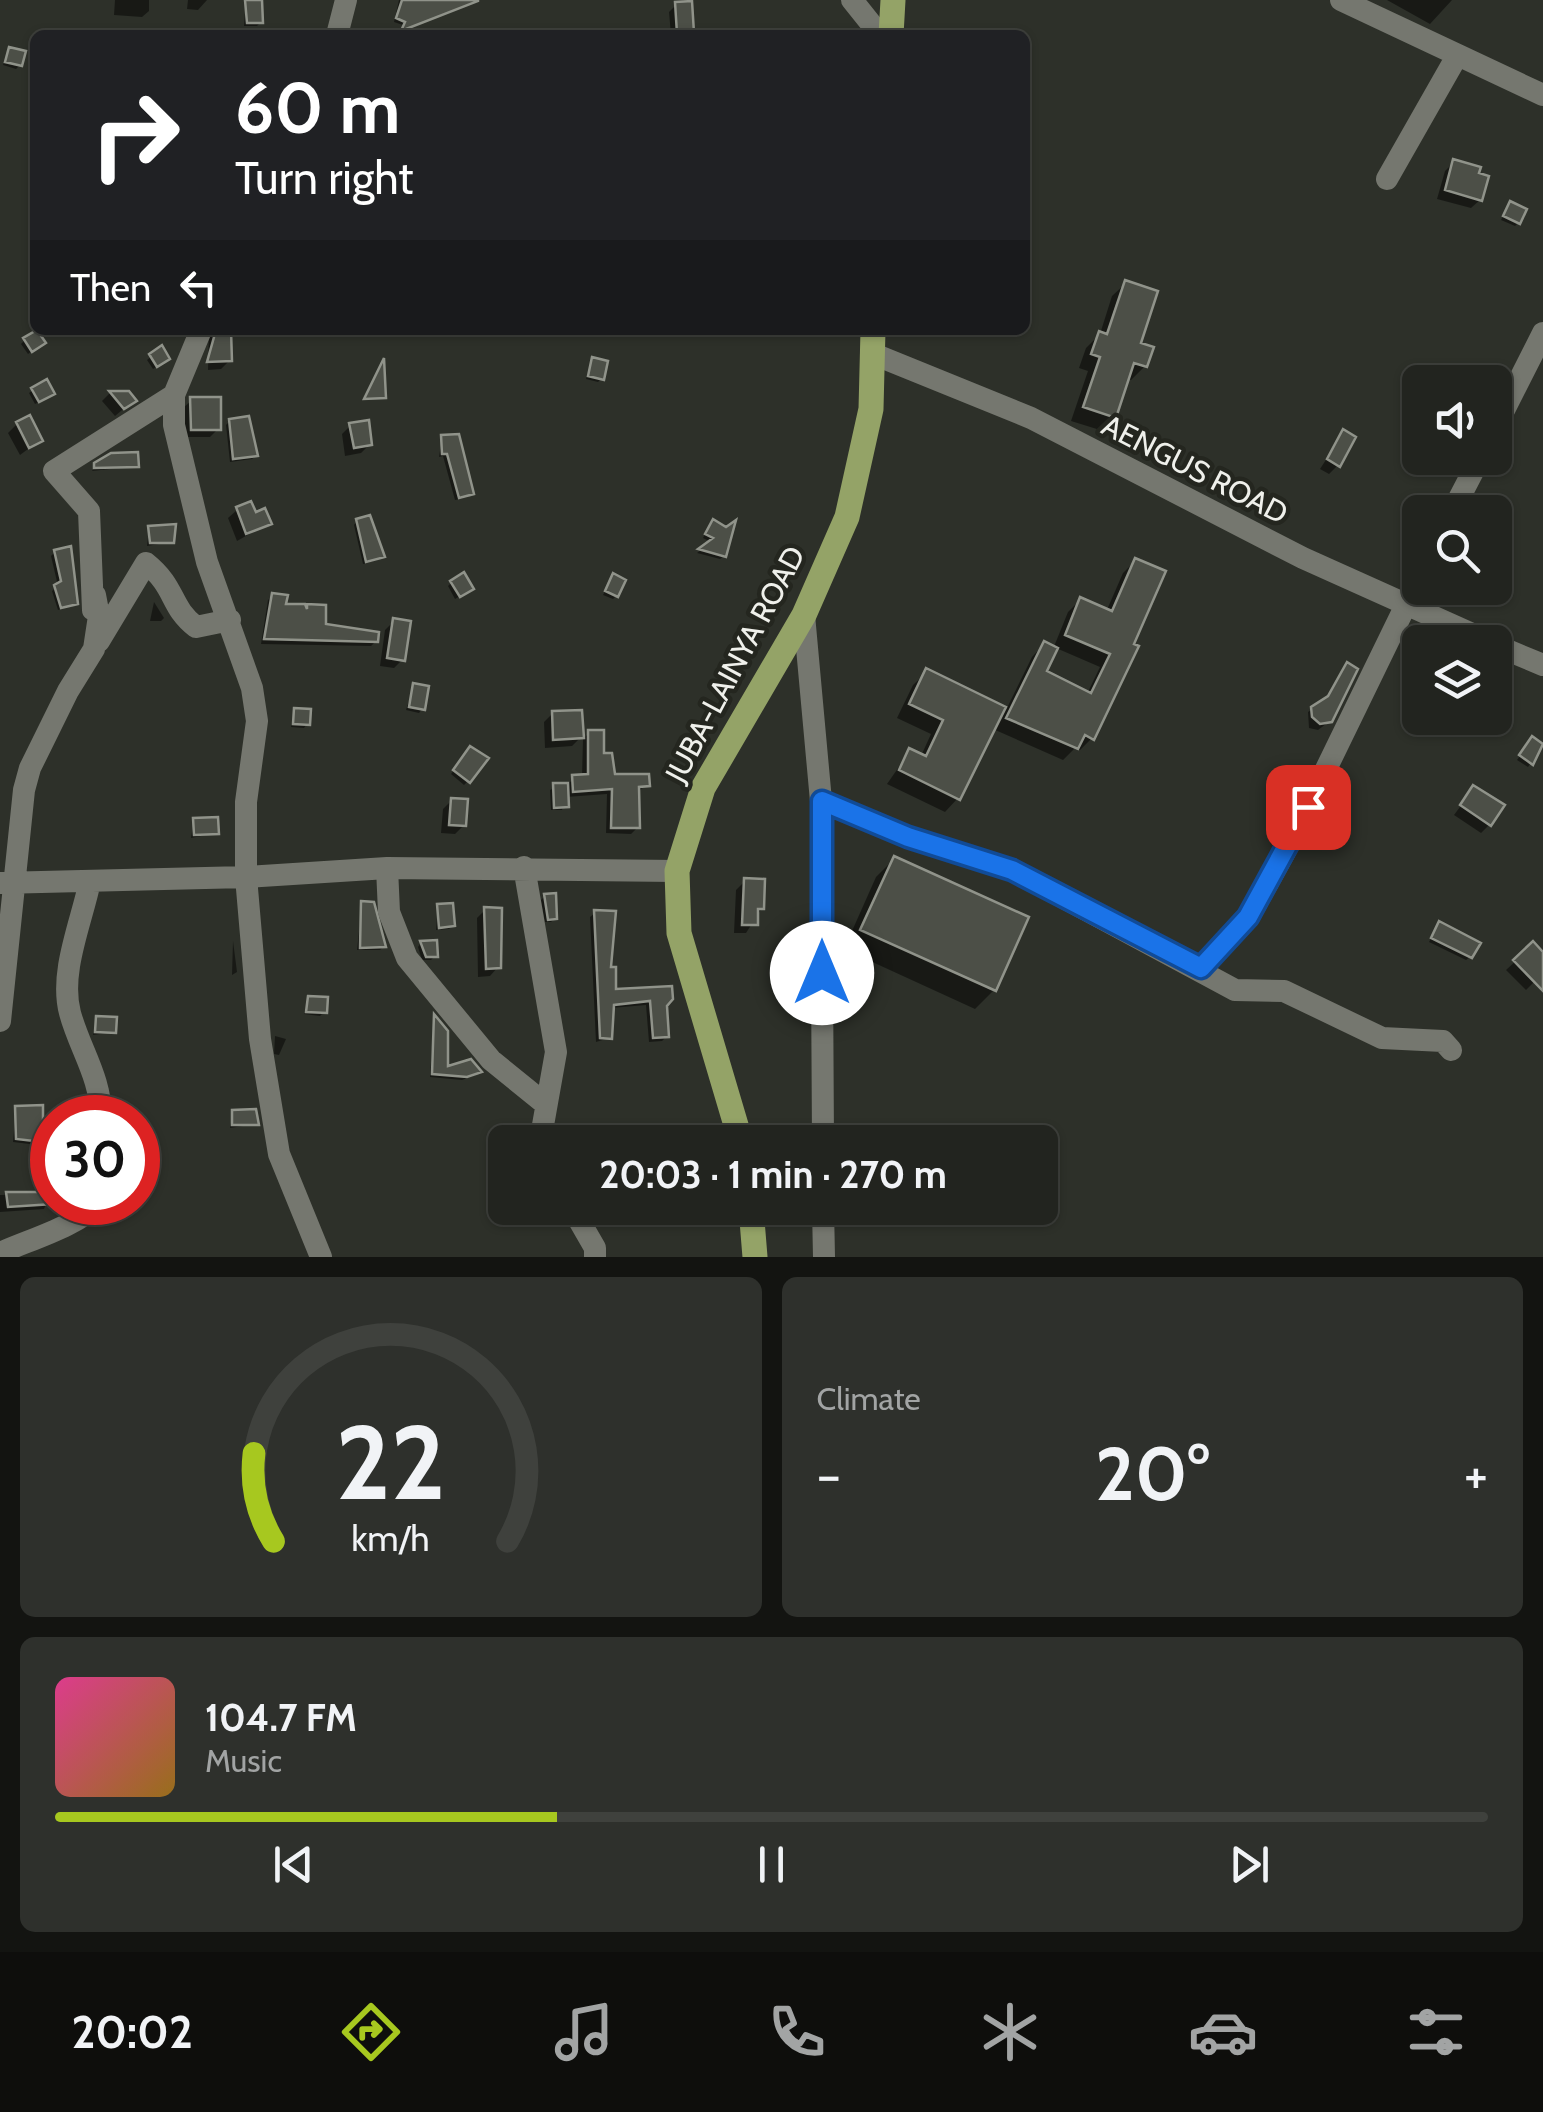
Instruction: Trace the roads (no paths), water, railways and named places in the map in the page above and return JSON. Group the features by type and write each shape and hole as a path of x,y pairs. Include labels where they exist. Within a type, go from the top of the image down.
{"main road":[{"path":"892,30 894,0"},
{"name":"JUBA-LAINYA ROAD","path":"737,1125 679,933 678,870 702,788 804,615 840,535 871,409 872,342"},
{"path":"752,1225 755,1257"}],"street":[{"path":"338,30 346,0"},
{"path":"852,0 876,30"},
{"path":"1342,0 1543,96"},
{"path":"1387,179 1457,56"},
{"path":"1512,395 1543,334"},
{"path":"199,335 174,395 174,425 207,562 252,688 258,720 246,802 246,877 272,1123 283,1166 321,1257"},
{"name":"AENGUS ROAD","path":"872,342 1447,625"},
{"path":"94,649 89,511 54,471 174,395"},
{"path":"0,1021 8,883 30,768 94,649 146,563 169,581 180,615 196,627 230,620"},
{"path":"94,649 99,616 95,595"},
{"path":"1201,968 1248,917 1291,841 1404,607"},
{"path":"804,615 822,801 823,1125"},
{"name":"AENGUS ROAD","path":"1512,652 1543,665"},
{"path":"822,801 908,837 1012,870 1201,968 1235,990 1284,991 1359,1030 1382,1038 1443,1042 1451,1050"},
{"path":"524,867 556,1052 542,1125"},
{"path":"8,883 246,877 387,868 678,870"},
{"path":"387,868 390,912 407,958 491,1060 544,1102"},
{"path":"90,881 68,975 68,1000 96,1073 99,1095"},
{"path":"0,1253 59,1225"},
{"path":"582,1225 595,1248 595,1257"},
{"path":"824,1225 824,1257"}]}
